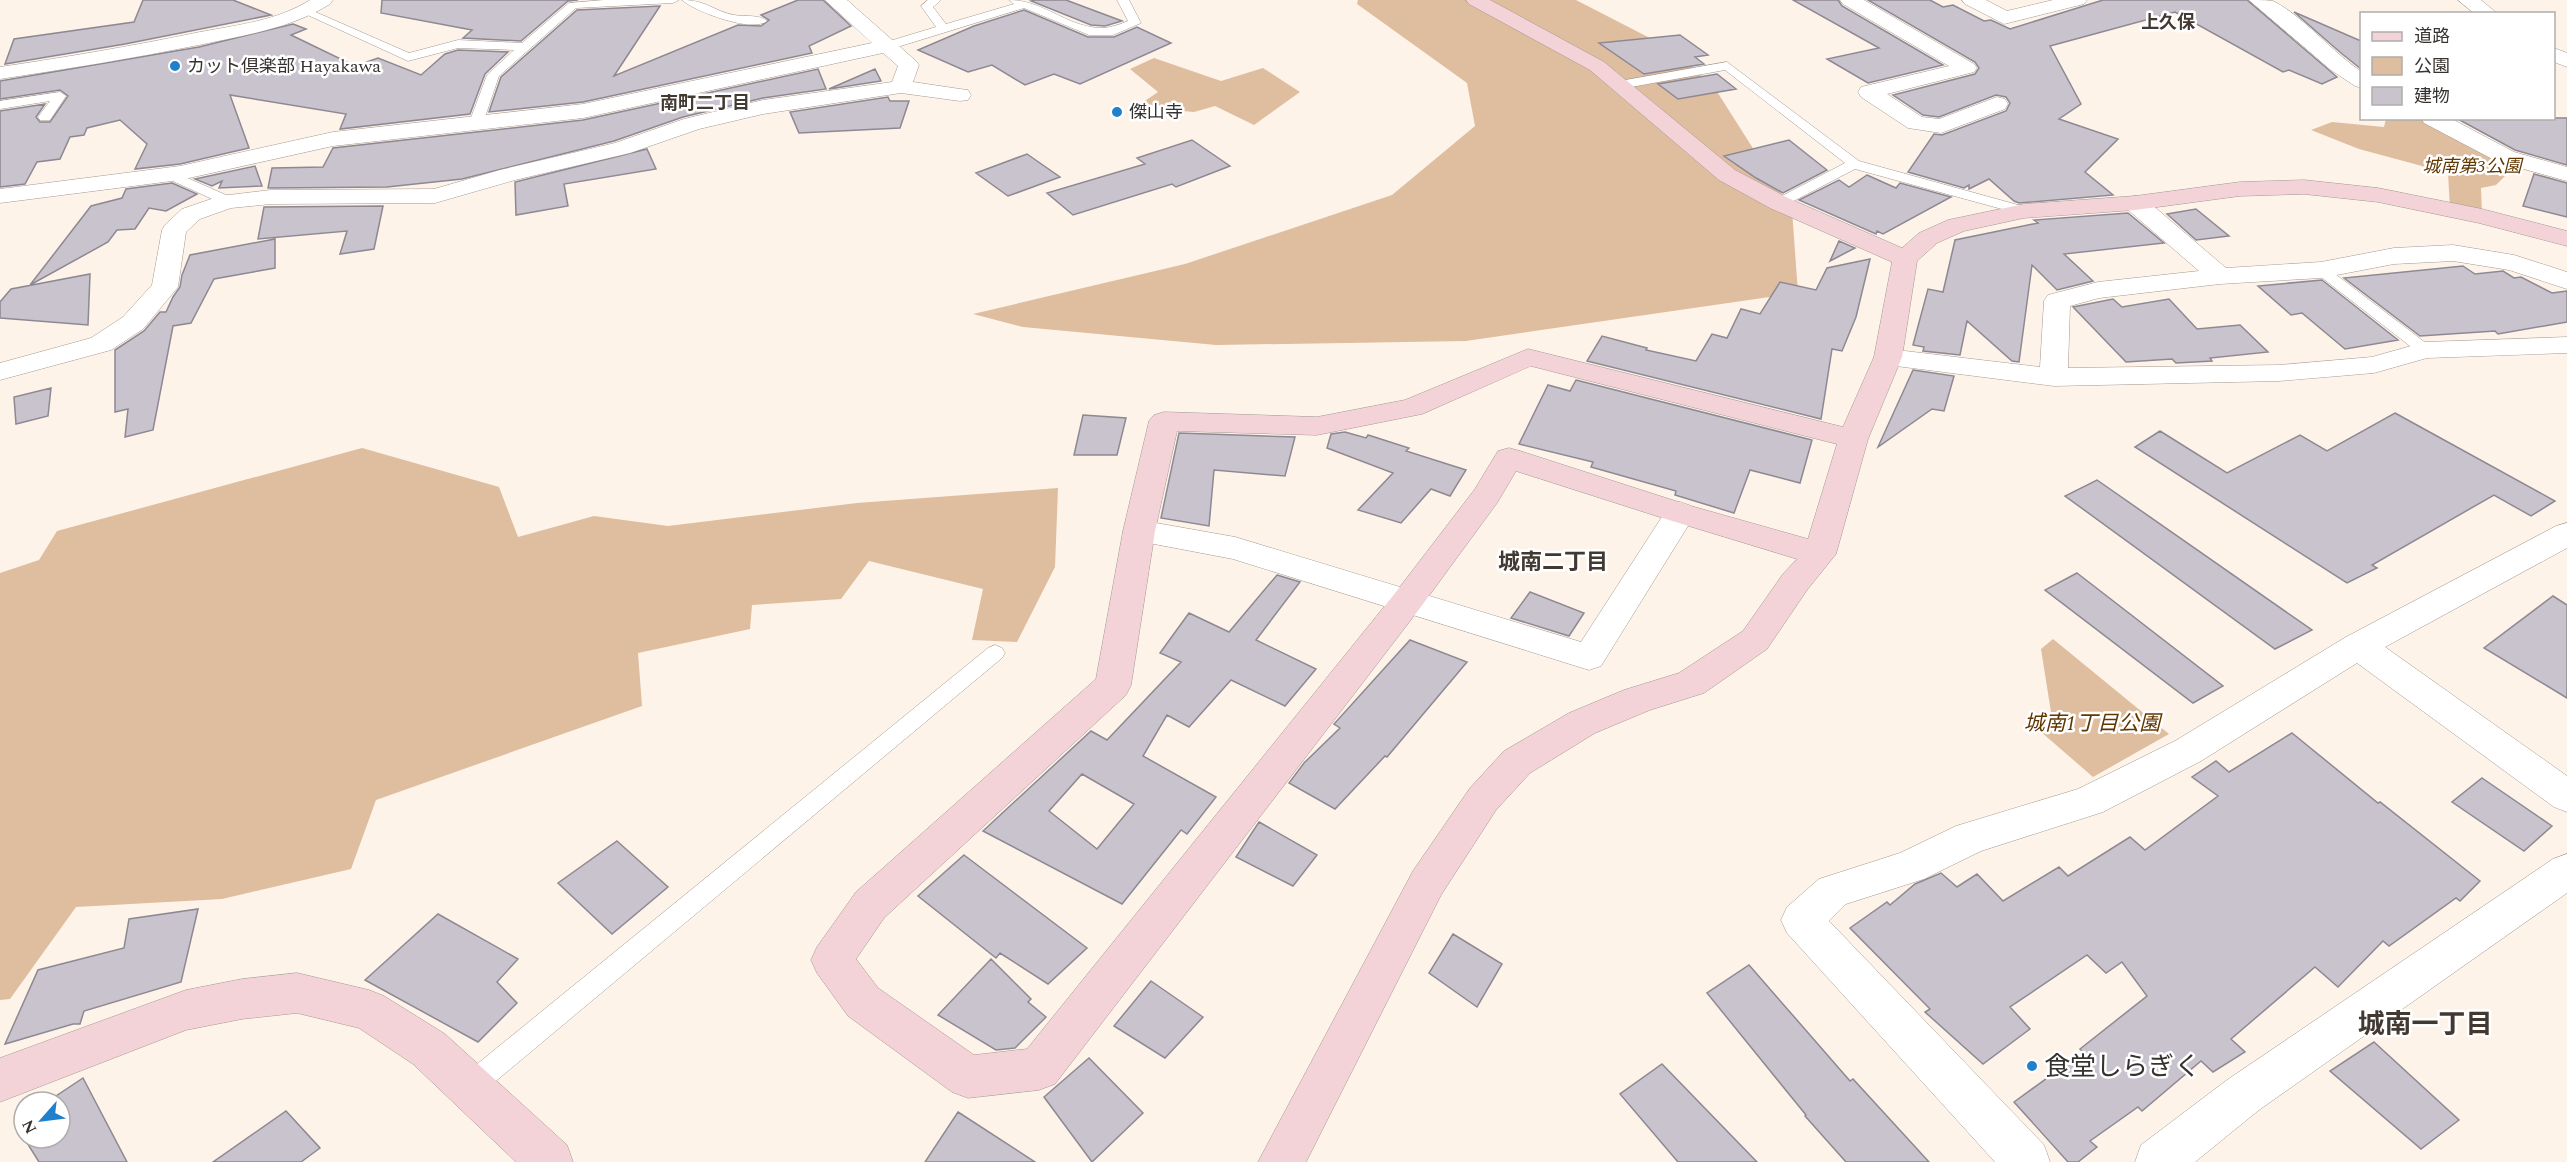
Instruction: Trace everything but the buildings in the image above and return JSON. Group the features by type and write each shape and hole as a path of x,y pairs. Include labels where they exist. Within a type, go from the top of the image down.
{"street":[{"path":"835,0 909,65 901,87"},
{"path":"1476,0 1597,66 1727,175 1779,203 1905,259"},
{"path":"1850,0 1967,68 1869,92 1916,123 1941,126 1997,104"},
{"path":"1972,0 2004,18 2077,0"},
{"path":"2259,0 2294,26 2338,66 2360,81"},
{"path":"2468,0 2486,12"},
{"path":"0,73 167,45 235,31 315,6"},
{"path":"0,196 169,174 333,139 400,129 583,111 887,46"},
{"path":"0,372 101,344 133,323 165,287 174,230 191,214 228,201 271,197 435,196 508,175 622,148 692,124 763,107 901,87 960,95"},
{"path":"2436,120 2506,157 2567,174"},
{"path":"1281,1162 1427,883 1483,799 1517,762 1582,723 1637,700 1691,683 1755,640 1796,582 1820,554 1853,440 1888,357 1905,259 1928,238 1957,225 2024,211 2134,203 2240,189 2304,187 2378,195 2482,216 2567,239"},
{"path":"2134,203 2220,276"},
{"path":"2054,377 2057,300 2098,290 2220,276 2321,270 2394,256 2453,253 2514,263 2567,281"},
{"path":"1888,357 2054,377 2279,373 2374,365 2425,350 2567,345"},
{"path":"1820,554 1680,513 1509,458 1486,496 1408,600 1039,1069 968,1077 863,1002 832,960 870,905 1113,685 1139,531 1164,421 1317,426 1412,408 1528,357 1853,440"},
{"path":"1139,531 1235,548 1589,657 1680,513"},
{"path":"2027,1162 1802,920 1833,891 1910,867 1970,838 2090,801 2188,751 2358,646 2567,534"},
{"path":"2358,646 2567,796"},
{"path":"2158,1162 2243,1095 2567,871"},
{"path":"0,1080 186,1010 242,999 297,993 369,1010 429,1049 550,1162"}],"lane":[{"path":"476,123 493,75 573,5 673,0"},
{"path":"688,0 729,18 761,21"},
{"path":"935,0 927,6 943,29"},
{"path":"887,46 1020,2 1089,31 1113,31 1135,23 1123,0"},
{"path":"315,6 408,57 458,44 524,47"},
{"path":"1620,85 1727,66 1854,164 2024,211"},
{"path":"0,105 60,96 45,117"},
{"path":"1779,203 1854,164"},
{"path":"169,174 228,201"},
{"path":"2321,270 2425,350"},
{"path":"469,1087 995,653"}],"green space":[{"path":"1358,0 1576,0 1677,52 1716,90 1792,210 1798,293 1466,341 1216,345 1023,327 973,314 1185,264 1392,195 1475,126 1467,83 1357,4"},
{"path":"1154,58 1221,81 1263,68 1300,92 1254,125 1215,106 1194,112 1136,107 1158,92 1130,69"},
{"name":"城南第3公園","path":"2386,120 2434,120 2519,162 2496,185 2481,188 2482,216 2450,209 2448,173 2359,149 2311,130 2332,122 2384,127"},
{"path":"362,448 499,487 518,537 594,516 668,526 857,503 1058,488 1055,567 1017,642 972,640 983,589 869,561 841,599 752,605 750,629 638,653 642,706 376,800 351,869 222,899 76,907 10,999 0,1000 0,573 39,560 57,531"},
{"name":"城南1丁目公園","path":"2053,639 2169,734 2093,777 2033,725 2051,712 2041,649"}],"place":[{"name":"カット倶楽部 Hayakawa","path":"175,66"},
{"name":"傑山寺","path":"1117,112"},
{"name":"食堂しらぎく","path":"2032,1066"}],"district":[{"name":"上久保","path":"2168,22"},
{"name":"南町二丁目","path":"705,103"},
{"name":"城南二丁目","path":"1553,561"},
{"name":"城南一丁目","path":"2425,1024"}]}
